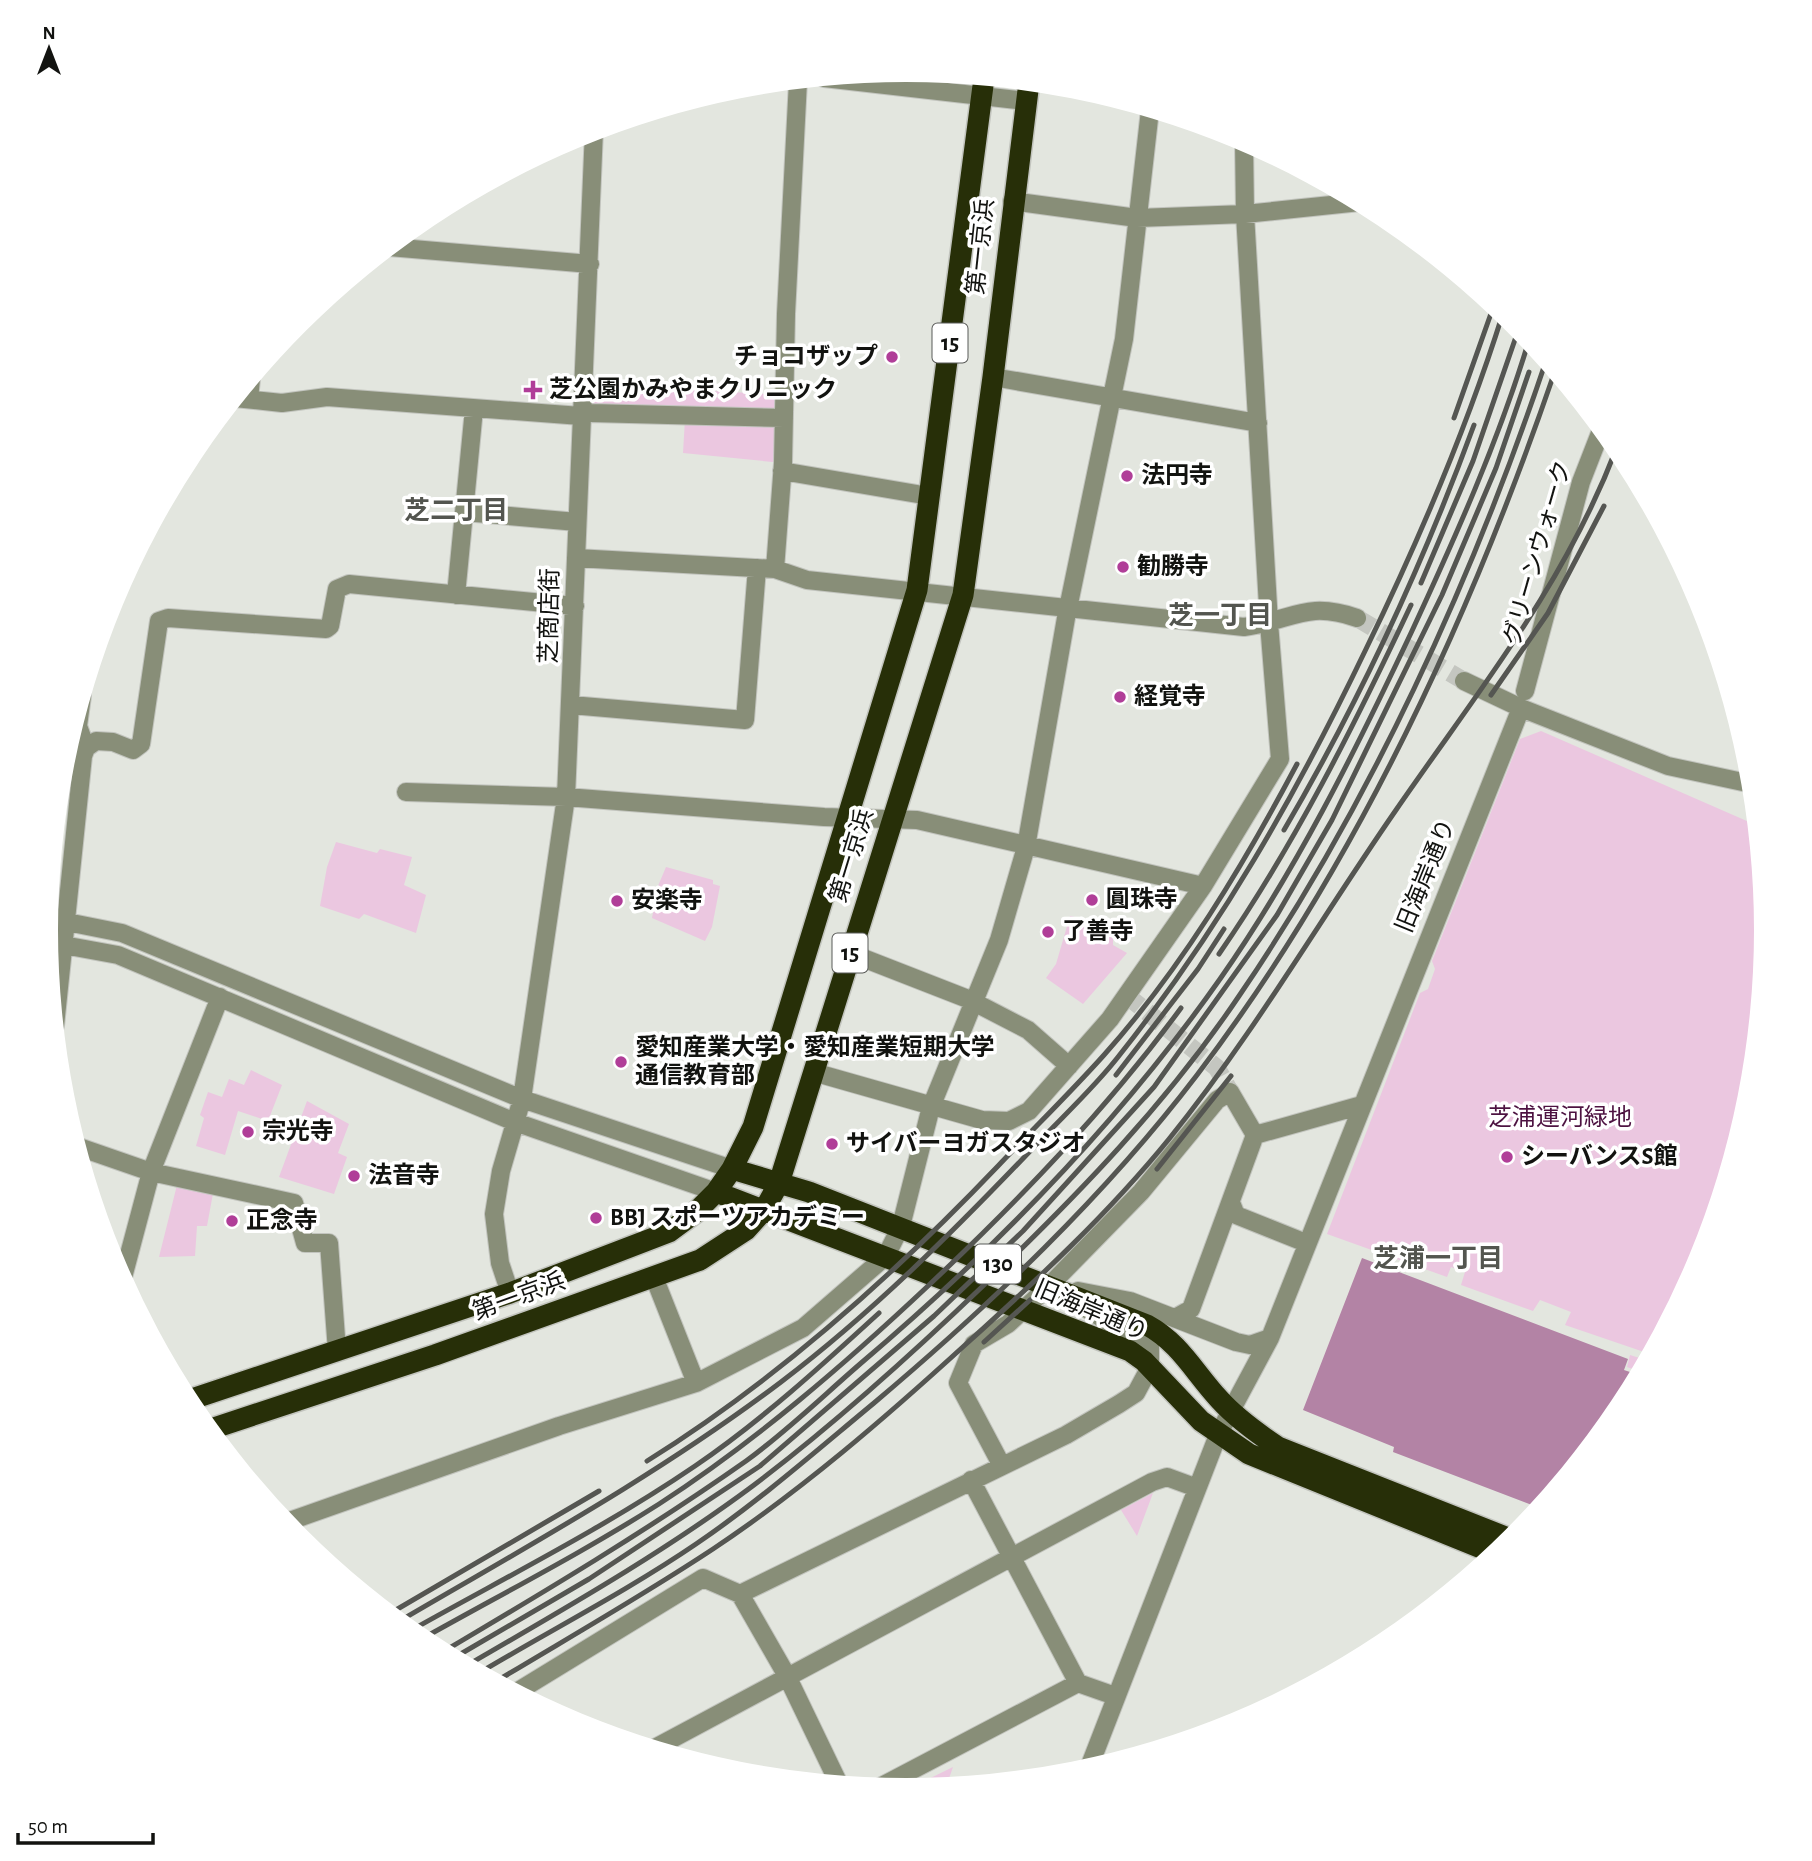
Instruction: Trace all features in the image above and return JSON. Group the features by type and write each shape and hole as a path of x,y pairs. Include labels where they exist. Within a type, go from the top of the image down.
{"highway":[{"name":"第一京浜","path":"198,1397 510,1293 669,1232 696,1212 716,1192 732,1169 753,1127 917,590 983,87"},
{"name":"第一京浜","path":"218,1426 435,1355 700,1260 726,1245 764,1210 779,1183 963,595 993,377 1027,92"},
{"name":"旧海岸通り","path":"732,1169 901,1226 1050,1285 1161,1333 1181,1349 1219,1399 1279,1447 1501,1535"},
{"name":"旧海岸通り","path":"716,1192 1111,1342 1130,1351 1150,1367 1191,1411 1218,1434 1262,1461 1484,1550"},
{"path":"212,1392 215,1422"}],"street":[{"path":"899,82 1027,92"},
{"path":"571,705 744,720 782,471 798,90"},
{"path":"296,1519 559,1426 696,1383 803,1328 886,1256 901,1226 931,1107 999,940 1026,847 1070,606 1124,339 1149,118"},
{"name":"芝商店街","path":"510,1293 500,1263 495,1214 501,1171 522,1099 566,797 577,522 586,415 594,142"},
{"path":"813,1072 982,1120 1009,1121 1029,1111 1110,1019 1203,886 1280,759 1269,623 1245,214 1244,153"},
{"path":"1013,201 1137,218 1245,214 1343,204"},
{"path":"403,248 590,264"},
{"path":"993,377 1258,424"},
{"path":"245,399 282,403 327,397 586,415 784,418"},
{"path":"456,595 474,409"},
{"name":"グリーンウォーク","path":"1523,700 1581,482 1597,440"},
{"path":"782,471 929,496"},
{"path":"464,512 577,522"},
{"path":"576,558 766,568 807,580 1070,606 1244,627 1269,623 1307,610 1327,609 1357,618"},
{"path":"78,747 96,741 133,750 141,744 157,625 162,619 321,630 330,626 334,596 342,585 575,606"},
{"path":"1464,681 1523,700 1668,766 1741,782"},
{"name":"旧海岸通り","path":"1233,1411 1270,1338 1523,700"},
{"path":"58,936 65,920 76,755"},
{"path":"406,792 566,797 917,820 1203,886"},
{"path":"58,919 122,933 522,1099 732,1169"},
{"path":"58,944 118,955 515,1122 716,1192"},
{"path":"850,953 974,1003 1028,1030 1069,1066"},
{"path":"126,1265 151,1172 220,997"},
{"path":"1002,1466 958,1383 974,1344 1008,1324 1050,1285 1141,1192 1217,1100 1230,1091 1255,1135 1232,1205 1191,1309 1175,1318"},
{"path":"1255,1135 1362,1105"},
{"path":"87,1150 151,1172 294,1203 305,1243 329,1243 337,1351"},
{"path":"1232,1205 1236,1215 1307,1242"},
{"path":"654,1277 696,1383"},
{"path":"1050,1285 1130,1301 1250,1345 1270,1338"},
{"path":"740,1594 1066,1435 1136,1393 1150,1367 1150,1347 1108,1324 1050,1285"},
{"path":"1093,1757 1218,1434 1233,1411"},
{"path":"664,1743 1010,1556 1167,1477 1197,1488"},
{"path":"971,1480 1078,1683 1115,1696"},
{"path":"524,1687 703,1578 740,1594 787,1676 835,1775"},
{"path":"896,1779 1078,1683"}],"green space":[{"path":"583,384 785,395 783,463 683,453 685,419 581,411"},
{"name":"芝浦運河緑地","path":"1541,731 1747,821 1754,930 1747,1041 1738,1096 1709,1203 1690,1255 1643,1352 1565,1325 1571,1312 1540,1300 1533,1311 1461,1285 1465,1272 1451,1267 1447,1277 1327,1234 1420,993 1428,989 1435,969 1432,961 1520,739"},
{"path":"336,842 377,853 380,849 412,857 404,885 426,895 416,933 364,914 359,919 320,906 327,867"},
{"path":"666,867 713,880 713,884 720,886 712,927 705,941 652,918 658,886"},
{"path":"1070,916 1107,924 1105,931 1113,938 1113,945 1127,953 1083,1004 1046,978 1056,964"},
{"path":"251,1070 282,1085 268,1121 238,1111 225,1155 196,1146 204,1118 200,1115 208,1092 222,1097 229,1079 244,1085"},
{"path":"307,1101 349,1124 338,1153 347,1157 334,1194 279,1177"},
{"path":"178,1181 214,1188 207,1226 197,1226 195,1256 159,1257"},
{"name":"芝浦運河緑地","path":"1630,1355 1639,1358 1632,1369 1627,1367"},
{"path":"1153,1493 1137,1536 1121,1510"},
{"path":"953,1767 949,1777 930,1778"}],"shaded area":[{"path":"1362,1258 1628,1359 1624,1370 1630,1372 1579,1447 1530,1504 1393,1452 1394,1447 1303,1410"}],"tunnel":[{"path":"1357,618 1464,681"},
{"path":"1126,995 1217,1068 1230,1092"}],"railway":[{"path":"1454,418 1490,316"},
{"path":"408,1616 641,1478 781,1382 848,1328 912,1270 1108,1069 1155,1009 1223,910 1284,809 1312,756 1405,567 1458,441 1499,325"},
{"path":"1421,583 1473,461 1515,340"},
{"path":"452,1646 634,1536 709,1487 775,1438 958,1277 1052,1183 1140,1083 1220,979 1274,897 1346,767 1460,525 1504,415 1525,351"},
{"path":"475,1661 613,1580 720,1510 844,1413 1020,1250 1152,1111 1211,1035 1287,923 1374,769 1451,608 1517,444 1543,370"},
{"path":"462,1653 589,1579 760,1466 934,1316 1023,1231 1154,1087 1277,915 1332,820 1442,595 1496,468 1529,372"},
{"path":"488,1668 670,1561 719,1528 786,1476 917,1366 1003,1288 1085,1207 1161,1120 1255,995 1358,826 1404,738 1486,556 1552,380"},
{"path":"1284,830 1312,782 1388,632 1474,425"},
{"path":"504,1677 686,1566 746,1526 843,1452 992,1321 1071,1246 1146,1167 1230,1059 1396,810 1518,636 1572,546 1611,460"},
{"path":"1491,695 1548,613 1604,506"},
{"path":"1219,954 1273,870 1322,784 1411,605"},
{"path":"647,1461 742,1396 832,1324 958,1207 1091,1069 1132,1022 1185,952 1233,878 1297,764"},
{"path":"1116,1075 1198,969 1224,929"},
{"path":"432,1634 571,1557 659,1504 695,1480 799,1400 865,1344 996,1220 1093,1117 1181,1008"},
{"path":"1157,1169 1231,1076"},
{"path":"984,1342 1030,1300"},
{"path":"420,1625 590,1531 695,1466 767,1412 879,1313"},
{"path":"398,1609 599,1491"}],"place":[{"name":"チョコザップ","path":"892,357"},
{"name":"芝公園かみやまクリニック","path":"533,390"},
{"name":"法円寺","path":"1127,476"},
{"name":"勧勝寺","path":"1123,567"},
{"name":"経覚寺","path":"1120,697"},
{"name":"圓珠寺","path":"1092,900"},
{"name":"安楽寺","path":"617,901"},
{"name":"了善寺","path":"1048,932"},
{"name":"愛知産業大学・愛知産業短期大学 通信教育部","path":"621,1062"},
{"name":"宗光寺","path":"248,1132"},
{"name":"サイバーヨガスタジオ","path":"832,1144"},
{"name":"シーバンスS館","path":"1507,1157"},
{"name":"法音寺","path":"354,1176"},
{"name":"BBJ スポーツアカデミー","path":"596,1218"},
{"name":"正念寺","path":"232,1221"}],"district":[{"name":"芝二丁目","path":"456,511"},
{"name":"芝一丁目","path":"1220,616"},
{"name":"芝浦一丁目","path":"1438,1259"}]}
